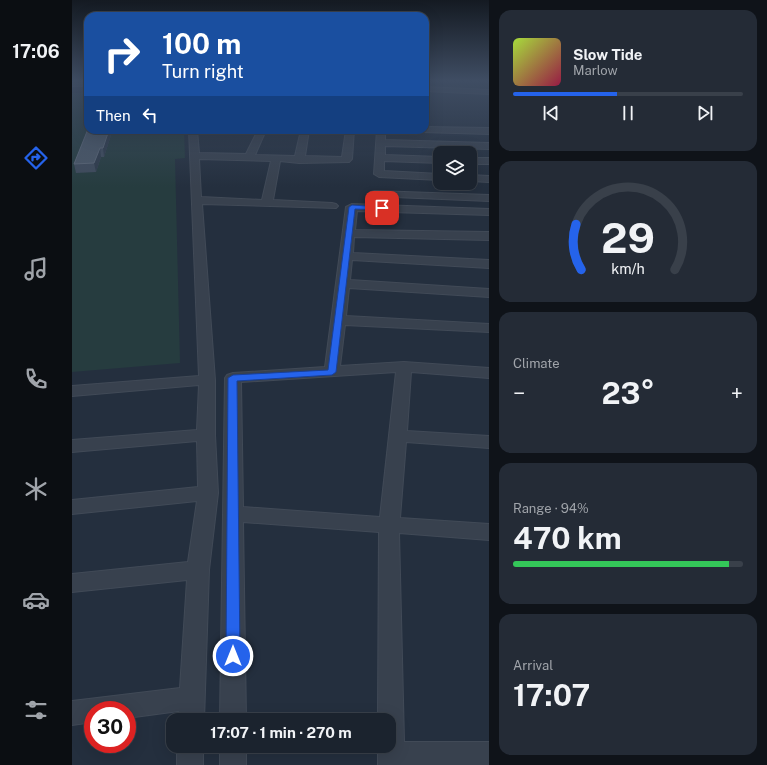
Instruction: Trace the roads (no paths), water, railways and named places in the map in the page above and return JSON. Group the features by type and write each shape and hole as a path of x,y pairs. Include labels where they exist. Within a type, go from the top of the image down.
{"street":[{"path":"486,122 481,123 487,131 489,140"},
{"path":"429,130 487,131"},
{"path":"136,710 191,709 198,570 208,493 206,434 207,380 196,200 194,134"},
{"path":"250,158 260,134"},
{"path":"299,160 304,134"},
{"path":"194,156 299,160 346,160 350,134"},
{"path":"381,134 378,172 381,174 433,177"},
{"path":"381,143 489,146"},
{"path":"380,158 433,160"},
{"path":"267,203 276,159"},
{"path":"477,161 489,161"},
{"path":"477,178 489,179"},
{"path":"375,194 489,198"},
{"path":"196,200 332,206"},
{"path":"332,372 352,207 489,212"},
{"path":"349,233 489,236"},
{"path":"346,256 489,264"},
{"path":"342,284 489,293"},
{"path":"338,320 489,328"},
{"path":"404,367 389,525 390,760 489,755"},
{"path":"233,713 233,378 404,367 489,373"},
{"path":"72,391 207,380"},
{"path":"72,446 206,434"},
{"path":"397,436 489,442"},
{"path":"72,507 208,493"},
{"path":"233,514 489,532"},
{"path":"72,583 198,570"},
{"path":"72,713 84,711"},
{"path":"190,753 190,765"},
{"path":"233,753 233,765"}]}
